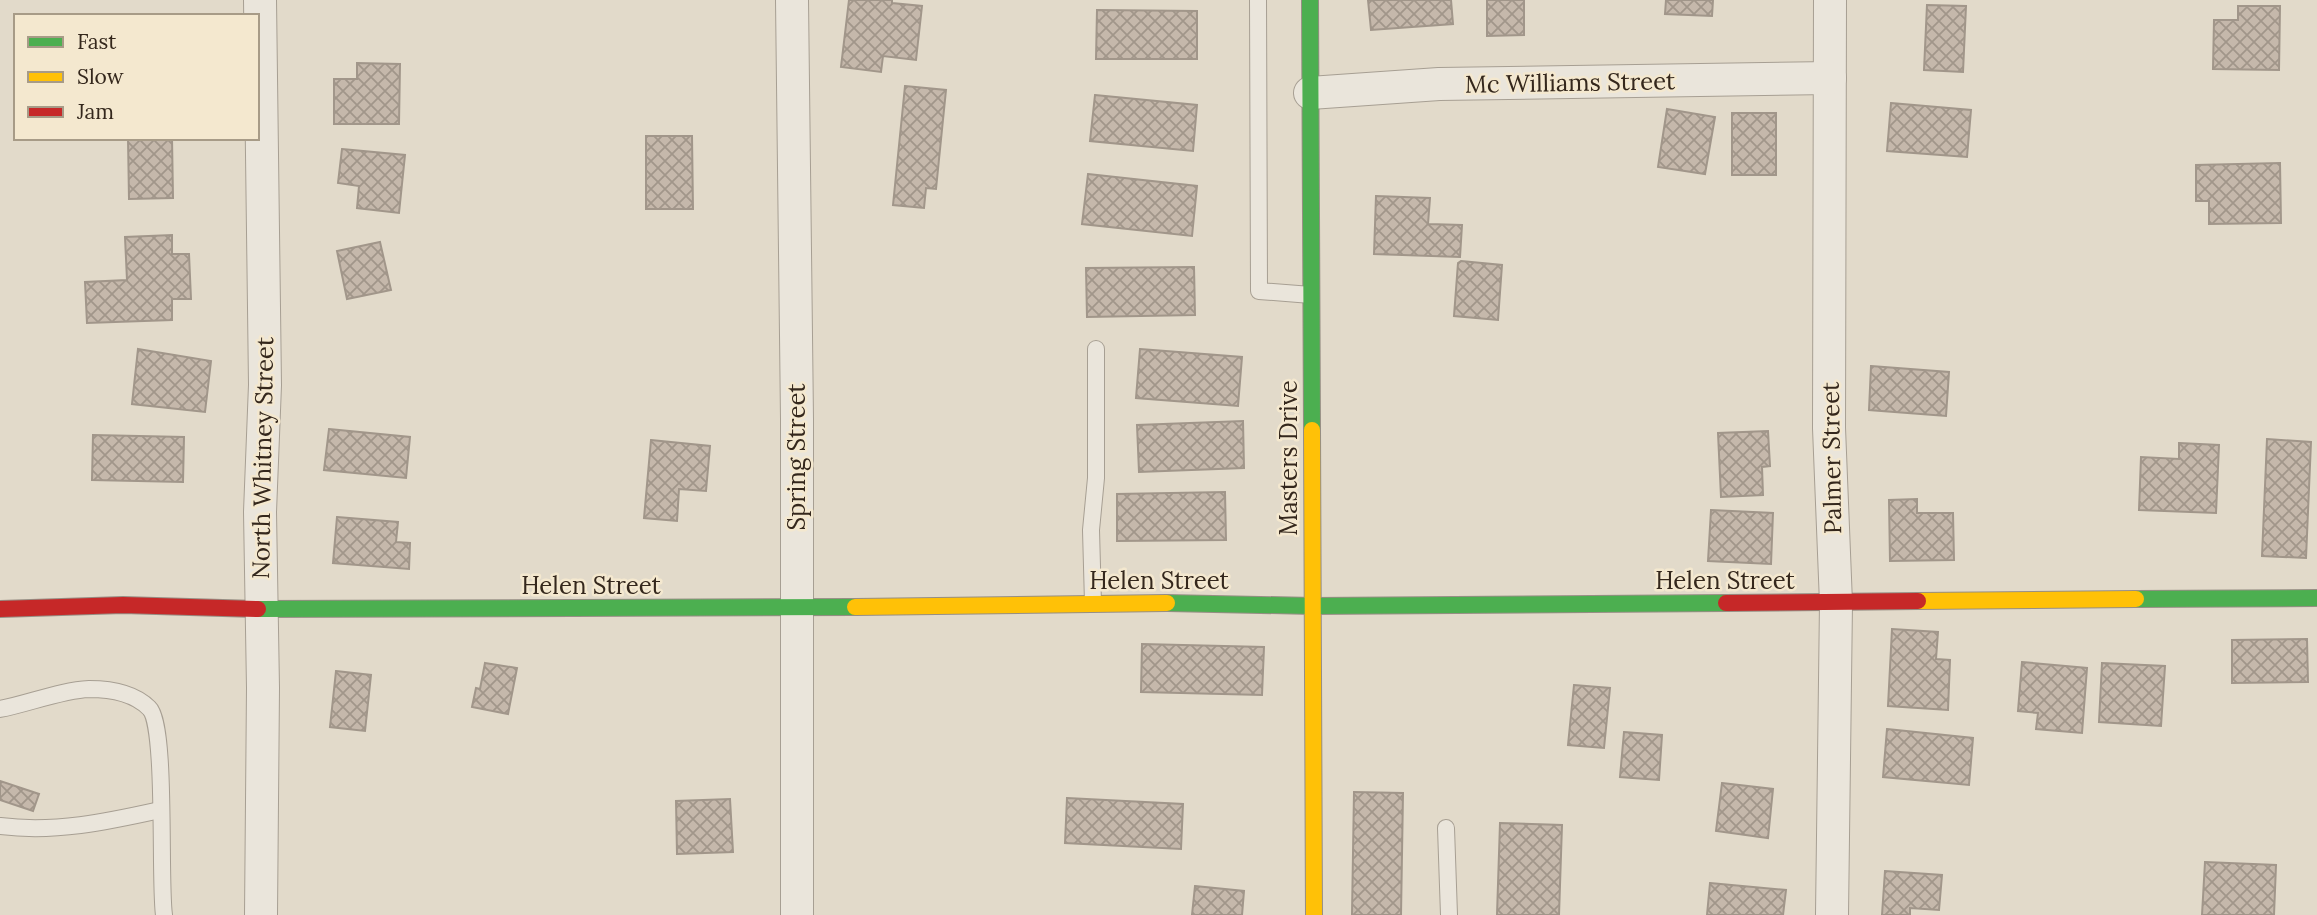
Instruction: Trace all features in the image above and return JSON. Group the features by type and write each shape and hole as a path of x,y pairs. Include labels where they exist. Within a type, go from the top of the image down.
{"street":[{"name":"North Whitney Street","path":"260,0 265,385 260,512 261,915"},
{"name":"Spring Street","path":"792,0 798,608 797,915"},
{"name":"Masters Drive","path":"1310,0 1314,915"},
{"name":"Palmer Street","path":"1830,0 1829,428 1836,603 1832,915"},
{"name":"Mc Williams Street","path":"1310,93 1438,84 1830,78"},
{"name":"Helen Street","path":"0,609 123,605 261,609 798,608 1093,603 1313,606 2317,598"}],"lane":[{"path":"1258,0 1259,291 1311,295"},
{"path":"1093,603 1091,530 1096,478 1096,349"},
{"path":"0,709 86,689 117,691 150,708 156,720 160,887 164,915"},
{"path":"0,826 36,831 97,824 160,810"},
{"path":"1446,828 1449,915"}],"building":[{"path":"849,0 892,0 892,3 922,6 916,60 883,56 881,72 841,67"},
{"path":"1368,0 1451,0 1453,24 1371,30"},
{"path":"1487,0 1524,0 1524,35 1487,36"},
{"path":"1666,0 1713,0 1712,16 1665,14"},
{"path":"1927,5 1966,6 1963,72 1924,70"},
{"path":"2238,6 2280,6 2279,70 2213,69 2214,20 2238,20"},
{"path":"1097,10 1197,11 1197,59 1096,59"},
{"path":"357,63 400,64 399,124 334,124 334,79 357,79"},
{"path":"905,86 946,90 936,189 926,188 924,208 893,205"},
{"path":"1095,95 1197,105 1193,151 1090,141"},
{"path":"1891,103 1971,110 1967,157 1887,151"},
{"path":"1667,109 1715,117 1705,174 1658,167"},
{"path":"1732,113 1776,113 1776,175 1732,175"},
{"path":"646,136 692,136 693,209 646,209"},
{"path":"128,140 172,140 173,198 129,199"},
{"path":"342,149 405,155 399,213 357,208 359,186 338,183"},
{"path":"2280,163 2281,223 2209,224 2209,201 2196,201 2196,165"},
{"path":"1088,174 1197,186 1192,236 1082,224"},
{"path":"1376,196 1430,198 1428,224 1462,225 1460,257 1374,254"},
{"path":"172,235 172,254 189,254 191,299 172,299 172,320 87,323 85,282 127,280 125,237"},
{"path":"380,242 391,290 347,299 337,251"},
{"path":"1461,261 1502,265 1498,320 1454,316 1458,263"},
{"path":"1194,267 1195,315 1087,317 1086,268"},
{"path":"138,349 211,361 205,412 132,404"},
{"path":"1140,349 1242,357 1238,406 1136,398"},
{"path":"1871,366 1949,372 1946,416 1869,410"},
{"path":"1243,421 1244,468 1139,472 1137,425"},
{"path":"329,429 410,437 406,478 324,470"},
{"path":"1768,431 1770,466 1762,467 1763,495 1721,497 1718,433"},
{"path":"93,435 184,437 183,482 92,480"},
{"path":"2267,439 2311,442 2306,558 2262,556"},
{"path":"651,440 710,446 706,491 679,489 677,521 644,518"},
{"path":"2179,443 2219,445 2216,513 2139,510 2141,457 2179,459"},
{"path":"1225,492 1226,540 1117,541 1117,494"},
{"path":"1917,499 1917,513 1953,513 1954,560 1890,561 1889,500"},
{"path":"1711,510 1773,513 1771,564 1708,561"},
{"path":"337,517 398,522 396,542 410,543 409,569 333,563"},
{"path":"1892,629 1938,632 1936,659 1950,660 1948,710 1888,706"},
{"path":"2307,639 2308,682 2232,683 2232,640"},
{"path":"1142,644 1264,647 1262,695 1141,692"},
{"path":"2022,662 2087,668 2082,733 2036,729 2038,713 2018,711"},
{"path":"485,663 517,668 508,714 472,707 476,688 480,689"},
{"path":"2102,663 2165,666 2161,726 2099,722"},
{"path":"336,671 371,675 365,731 330,727"},
{"path":"1574,685 1610,688 1604,748 1568,745"},
{"path":"1887,729 1973,738 1969,785 1883,777"},
{"path":"1624,732 1662,735 1659,780 1620,777"},
{"path":"0,781 39,794 33,811 0,800"},
{"path":"1722,783 1773,789 1768,838 1716,831"},
{"path":"1354,792 1403,793 1401,915 1352,915"},
{"path":"1067,798 1183,804 1181,849 1065,843"},
{"path":"730,799 733,852 677,854 676,801"},
{"path":"1500,823 1562,825 1559,915 1497,915"},
{"path":"2205,862 2276,865 2274,915 2202,915"},
{"path":"1885,871 1942,875 1939,910 1910,908 1910,915 1882,915"},
{"path":"1710,883 1786,890 1783,915 1707,915"},
{"path":"1195,886 1244,891 1242,915 1192,915"}],"traffic: fast":[{"path":"1310,0 1312,430"},
{"path":"2136,599 2317,598"},
{"path":"1167,603 1313,606 1726,603"},
{"path":"258,609 855,607"}],"traffic: slow":[{"path":"1312,430 1314,915"},
{"path":"1918,601 2136,599"},
{"path":"855,607 1167,603"}],"traffic: jam":[{"path":"1726,603 1918,601"},
{"path":"0,609 123,605 258,609"}]}
